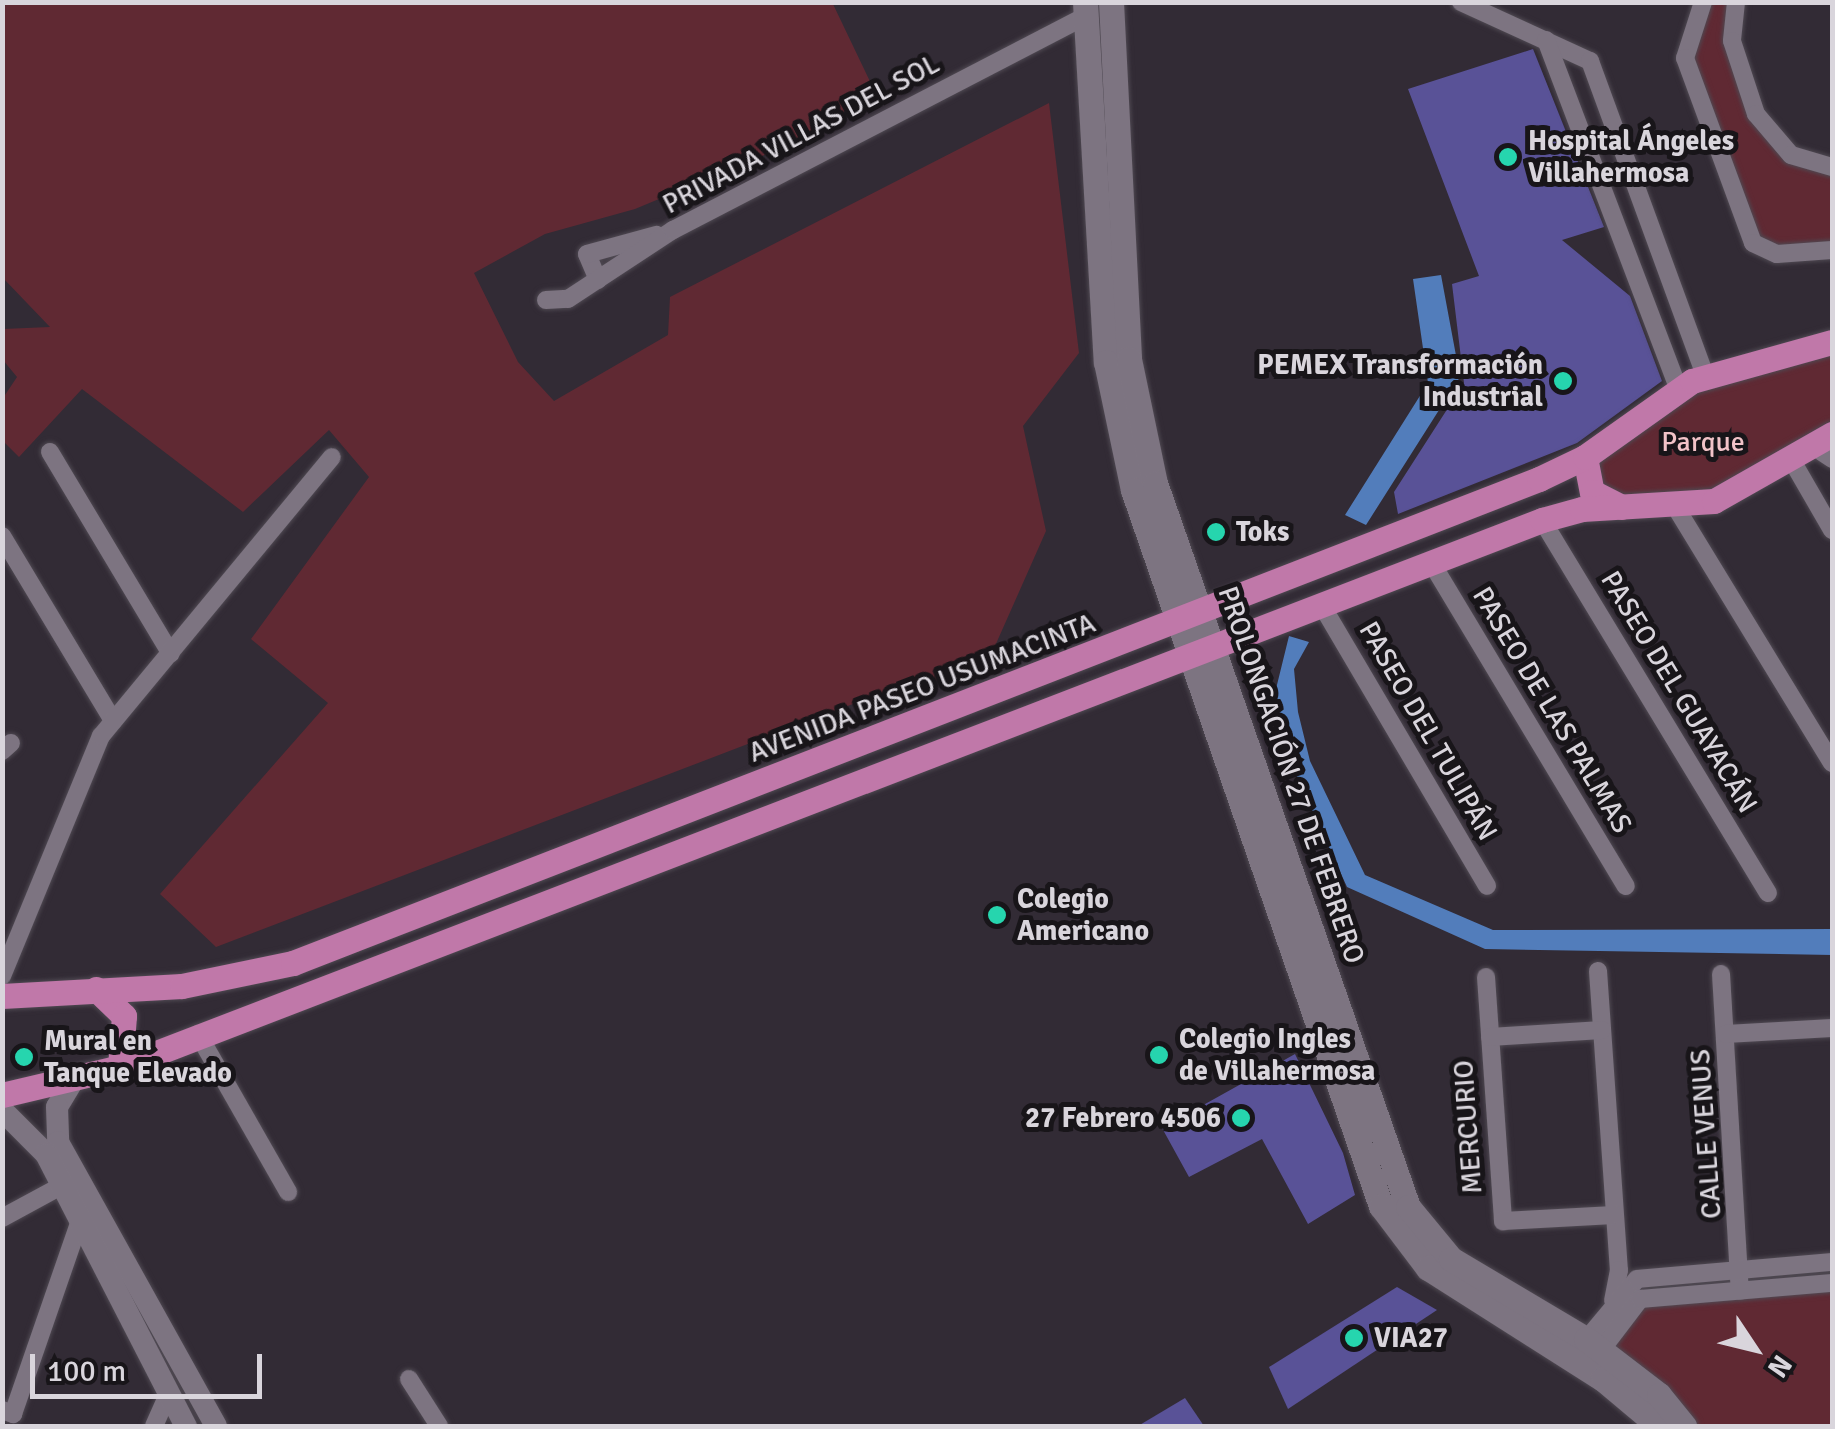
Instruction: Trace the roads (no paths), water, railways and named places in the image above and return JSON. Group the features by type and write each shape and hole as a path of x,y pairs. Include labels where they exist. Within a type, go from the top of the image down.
{"main road":[{"name":"PROLONGACIÓN 27 DE FEBRERO","path":"1111,2 1129,359 1155,483 1191,617 1392,1228 1468,1299 1659,1395 1684,1426"},
{"name":"PROLONGACIÓN 27 DE FEBRERO","path":"1085,9 1106,362 1132,490 1191,617"},
{"name":"AVENIDA PASEO USUMACINTA","path":"2,996 182,986 292,963 1191,617 1585,457 1678,388 1832,342"},
{"path":"2,1095 72,1082 120,1067 1542,520 1621,508 1675,506 1727,496 1817,449"},
{"path":"1585,457 1592,492 1621,508"},
{"path":"96,989 124,1016 120,1067"},
{"name":"PROLONGACIÓN 27 DE FEBRERO","path":"1586,1355 1659,1426"}],"street":[{"path":"1461,2 1590,61 1706,378"},
{"path":"1704,2 1686,58 1748,233 1777,254 1832,250"},
{"path":"1736,2 1732,41 1756,114 1791,154 1832,167"},
{"name":"PRIVADA VILLAS DEL SOL","path":"546,300 568,299 673,230 1085,9"},
{"path":"1546,40 1678,388"},
{"path":"598,280 587,254 673,230"},
{"path":"1817,449 1832,530"},
{"path":"50,452 171,654"},
{"path":"2,976 113,722 332,457"},
{"path":"1675,506 1832,762"},
{"name":"PASEO DEL GUAYACÁN","path":"1542,520 1768,894"},
{"path":"5,549 113,722"},
{"name":"PASEO DE LAS PALMAS","path":"1431,562 1626,886"},
{"name":"PASEO DEL TULIPÁN","path":"1321,604 1486,886"},
{"path":"1598,971 1614,1215 1623,1277 1633,1305"},
{"name":"CALLE VENUS","path":"1721,974 1743,1268 1740,1290"},
{"name":"MERCURIO","path":"1486,977 1503,1221 1614,1215"},
{"path":"1726,1034 1832,1028"},
{"name":"MERCURIO","path":"1490,1037 1602,1030"},
{"path":"198,1034 288,1192"},
{"path":"72,1082 57,1107 58,1142 216,1426"},
{"path":"2,1110 37,1139 186,1426"},
{"path":"2,1238 8,1215 63,1185"},
{"path":"2,1410 13,1414 80,1220"},
{"path":"1623,1277 1832,1262"},
{"path":"1586,1355 1623,1277"},
{"path":"1586,1355 1633,1305 1740,1290 1832,1283"},
{"path":"409,1379 439,1426"},
{"path":"154,1426 168,1394"}],"water":[{"path":"1441,275 1460,377 1366,525 1345,515 1428,383 1413,279"},
{"path":"1289,636 1309,642 1294,669 1298,712 1310,761 1365,875 1493,930 1832,929 1832,955 1485,949 1347,887 1293,768 1274,697"}],"place":[{"name":"Hospital Ángeles Villahermosa","path":"1508,157"},
{"name":"PEMEX Transformación Industrial","path":"1563,381"},
{"name":"Toks","path":"1216,532"},
{"name":"Colegio Americano","path":"997,915"},
{"name":"Colegio Ingles de Villahermosa","path":"1159,1055"},
{"name":"Mural en Tanque Elevado","path":"24,1057"},
{"name":"27 Febrero 4506","path":"1241,1118"},
{"name":"VIA27","path":"1354,1338"}],"park label":[{"name":"Parque","path":"1703,442"}]}
